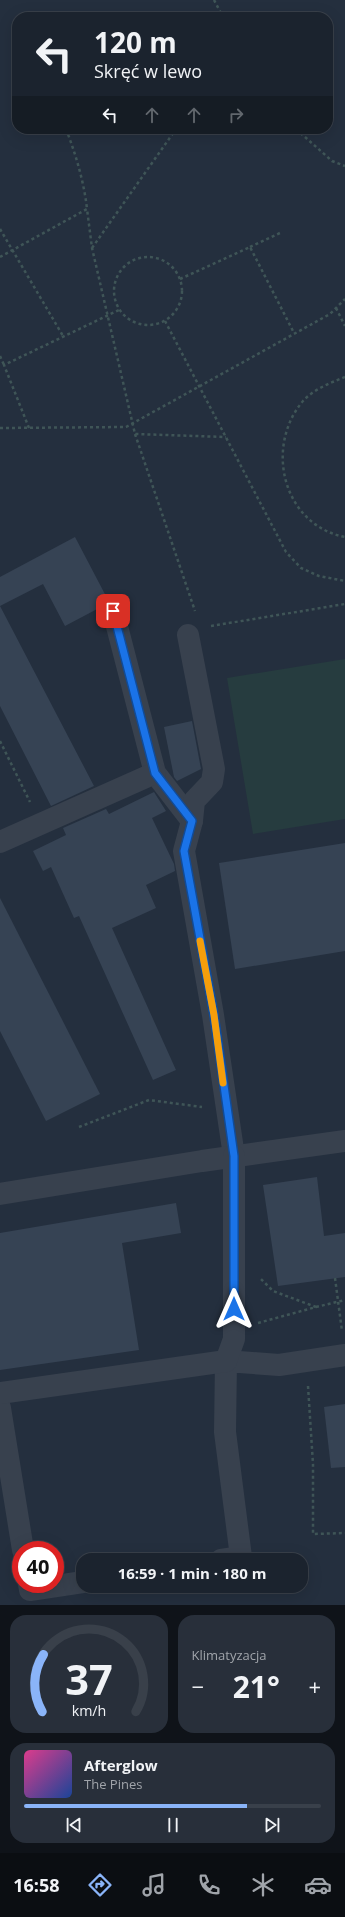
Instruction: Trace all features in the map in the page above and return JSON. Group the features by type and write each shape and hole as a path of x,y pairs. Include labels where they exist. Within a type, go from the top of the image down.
{"street":[{"path":"113,611 155,773 192,821"},
{"path":"189,632 214,769 212,782 194,801 192,821 184,851 214,1015 234,1156 234,1339 226,1361 225,1432 240,1553"},
{"path":"0,842 155,773"},
{"path":"0,1194 234,1156 345,1141"},
{"path":"0,1393 226,1361 279,1365 344,1345"},
{"path":"0,1408 22,1541"},
{"path":"64,1585 76,1583"}],"path":[{"path":"214,0 220,12"},
{"path":"68,134 85,188 92,248 132,424 195,610 189,632 345,604"},
{"path":"92,248 172,134"},
{"path":"302,134 332,161 345,166"},
{"path":"0,257 87,209"},
{"path":"0,229 63,336"},
{"path":"180,279 282,232"},
{"path":"250,247 294,333"},
{"path":"144,257 155,257 166,262 175,270 180,279 182,289 181,300 177,310 165,321 149,326 137,324 127,319 119,310 114,300 113,288 116,276 123,267 132,260 144,257"},
{"path":"0,428 126,427 198,385 330,314 345,300"},
{"path":"336,308 345,326"},
{"path":"4,365 119,310"},
{"path":"165,321 286,552 301,568 319,576 345,581"},
{"path":"0,356 29,428"},
{"path":"345,378 325,384 304,401 289,423 282,449 283,476 294,501 311,521 335,535 345,537"},
{"path":"135,434 226,437"},
{"path":"0,741 41,824"},
{"path":"80,1127 149,1100 227,1110"},
{"path":"256,1275 273,1290 316,1307"},
{"path":"335,1278 344,1345"},
{"path":"252,1325 345,1300"},
{"path":"307,1379 313,1464 313,1534 345,1533"}],"green space":[{"path":"345,659 345,819 253,834 227,678"}],"building":[{"path":"75,537 108,600 101,607 65,626 43,584 0,606 0,577"},
{"path":"0,606 94,786 51,806 0,706"},
{"path":"192,721 201,769 177,781 174,777 164,727"},
{"path":"154,792 166,811 152,818 174,864 175,871 146,885 156,908 112,928 176,1070 153,1080 79,916 74,918 51,867 43,871 33,851 66,835 63,828 106,809 109,814"},
{"path":"345,843 345,951 235,969 219,863"},
{"path":"0,898 100,1094 46,1121 0,1031"},
{"path":"317,1177 324,1236 345,1233 345,1277 278,1286 263,1185"},
{"path":"176,1203 181,1233 122,1243 139,1350 0,1370 0,1233"},
{"path":"345,1404 345,1467 331,1468 324,1407"}],"slow traffic":[{"path":"200,941 214,1015 223,1083"}],"route":[{"path":"113,611 155,773 192,821 184,851 214,1015 234,1156 234,1309"}]}
